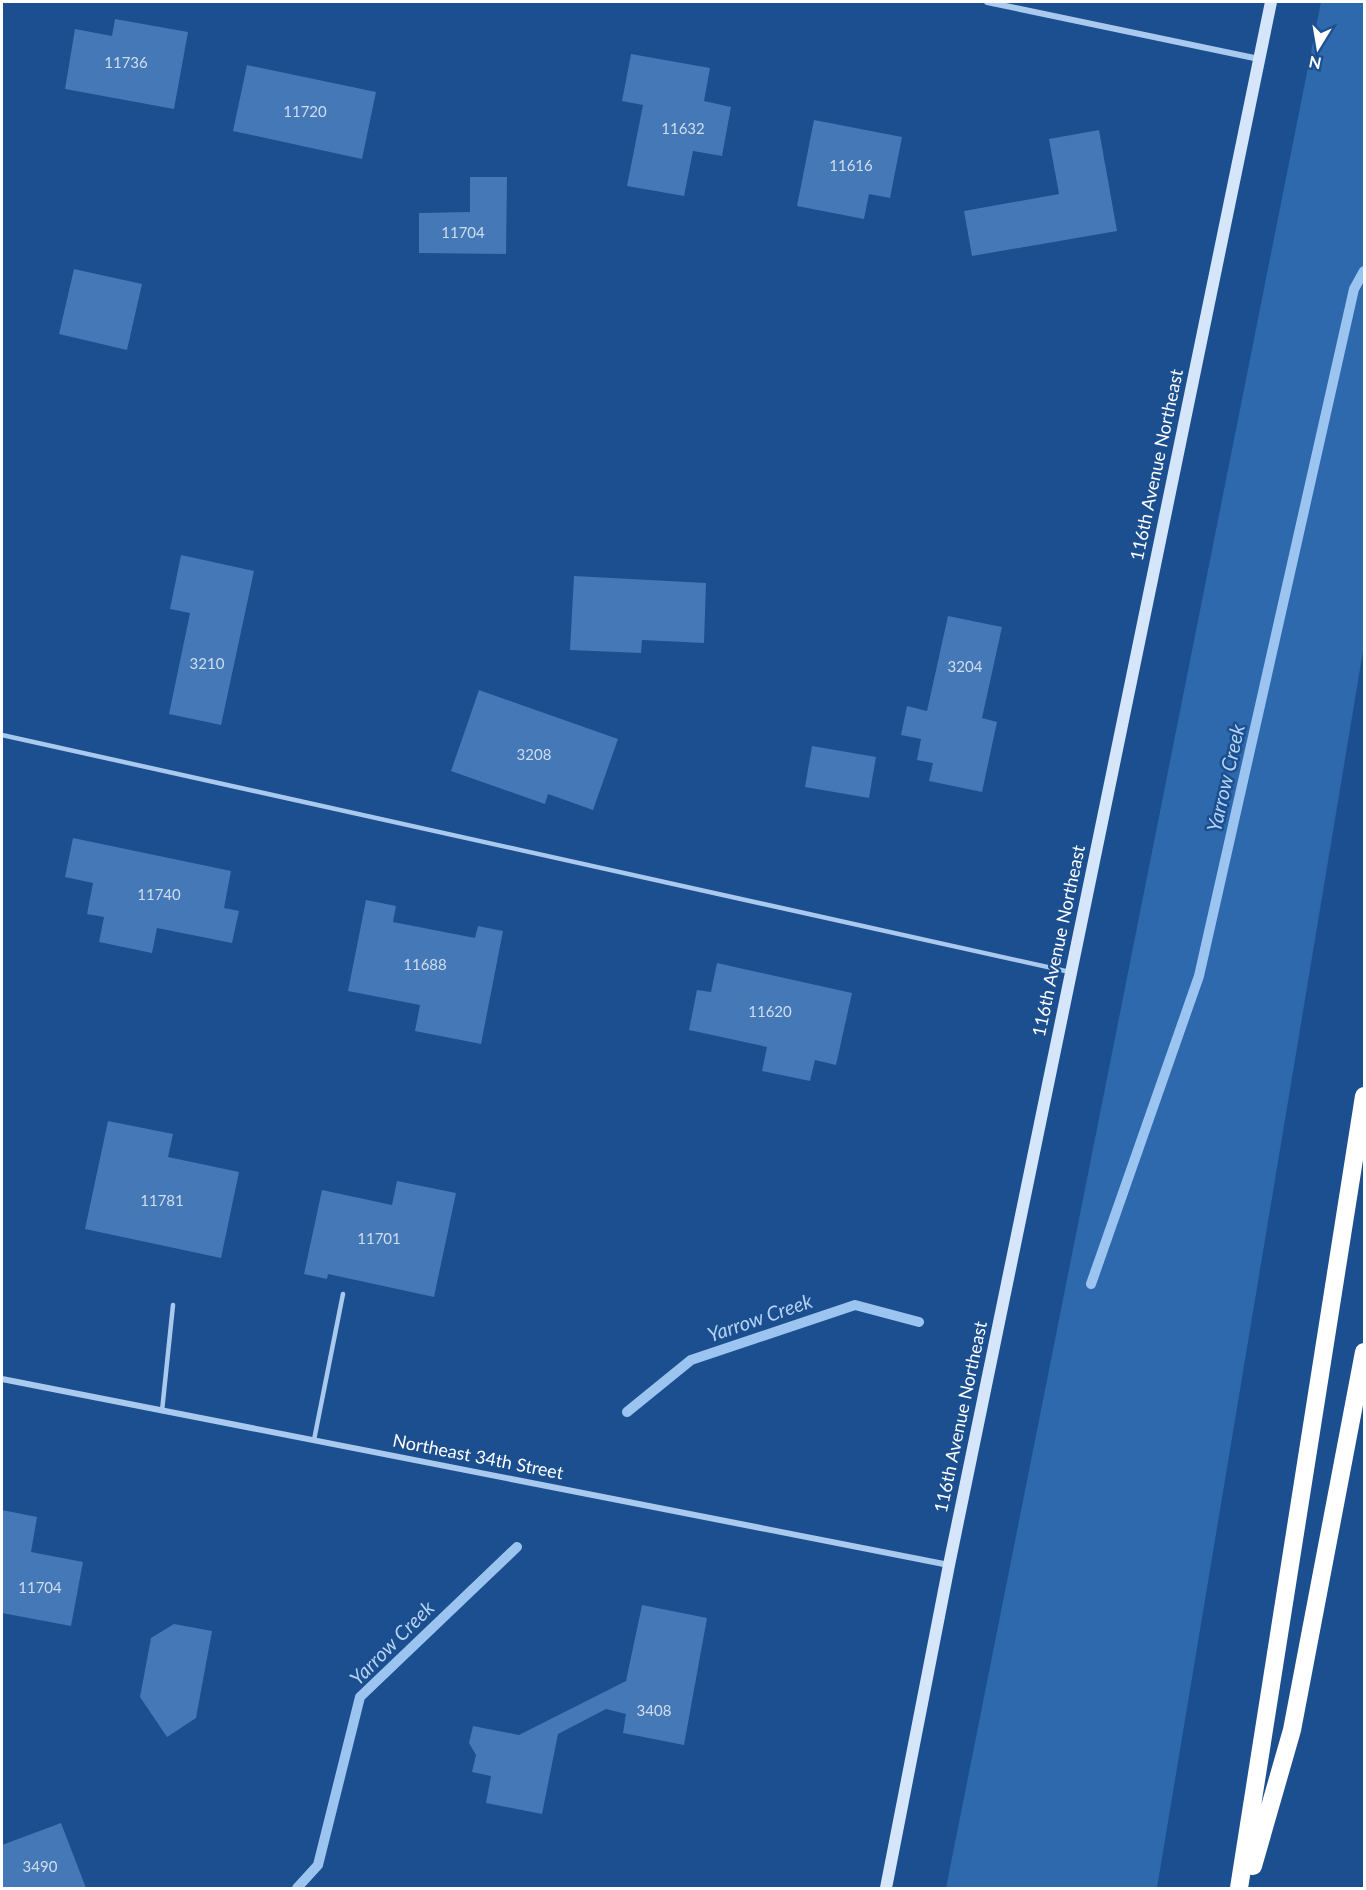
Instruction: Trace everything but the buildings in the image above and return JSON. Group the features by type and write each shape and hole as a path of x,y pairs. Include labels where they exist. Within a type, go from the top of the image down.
{"highway":[{"path":"1239,1888 1365,1096"},
{"path":"1246,1888 1292,1730 1365,1352"}],"street":[{"path":"987,2 1259,59"},
{"name":"116th Avenue Northeast","path":"886,1888 949,1565 1271,2"},
{"name":"Northeast 34th Street","path":"2,1379 949,1565"}],"lane":[{"path":"2,735 1071,972"},
{"path":"314,1440 343,1294"},
{"path":"162,1411 173,1305"}],"shaded area":[{"path":"1321,2 1364,2 1364,645 1157,1888 946,1888"}],"waterway":[{"name":"Yarrow Creek","path":"1091,1284 1199,976 1354,289 1364,271"},
{"name":"Yarrow Creek","path":"627,1412 691,1360 855,1305 919,1322"},
{"name":"Yarrow Creek","path":"297,1888 318,1865 360,1697 517,1547"}]}
